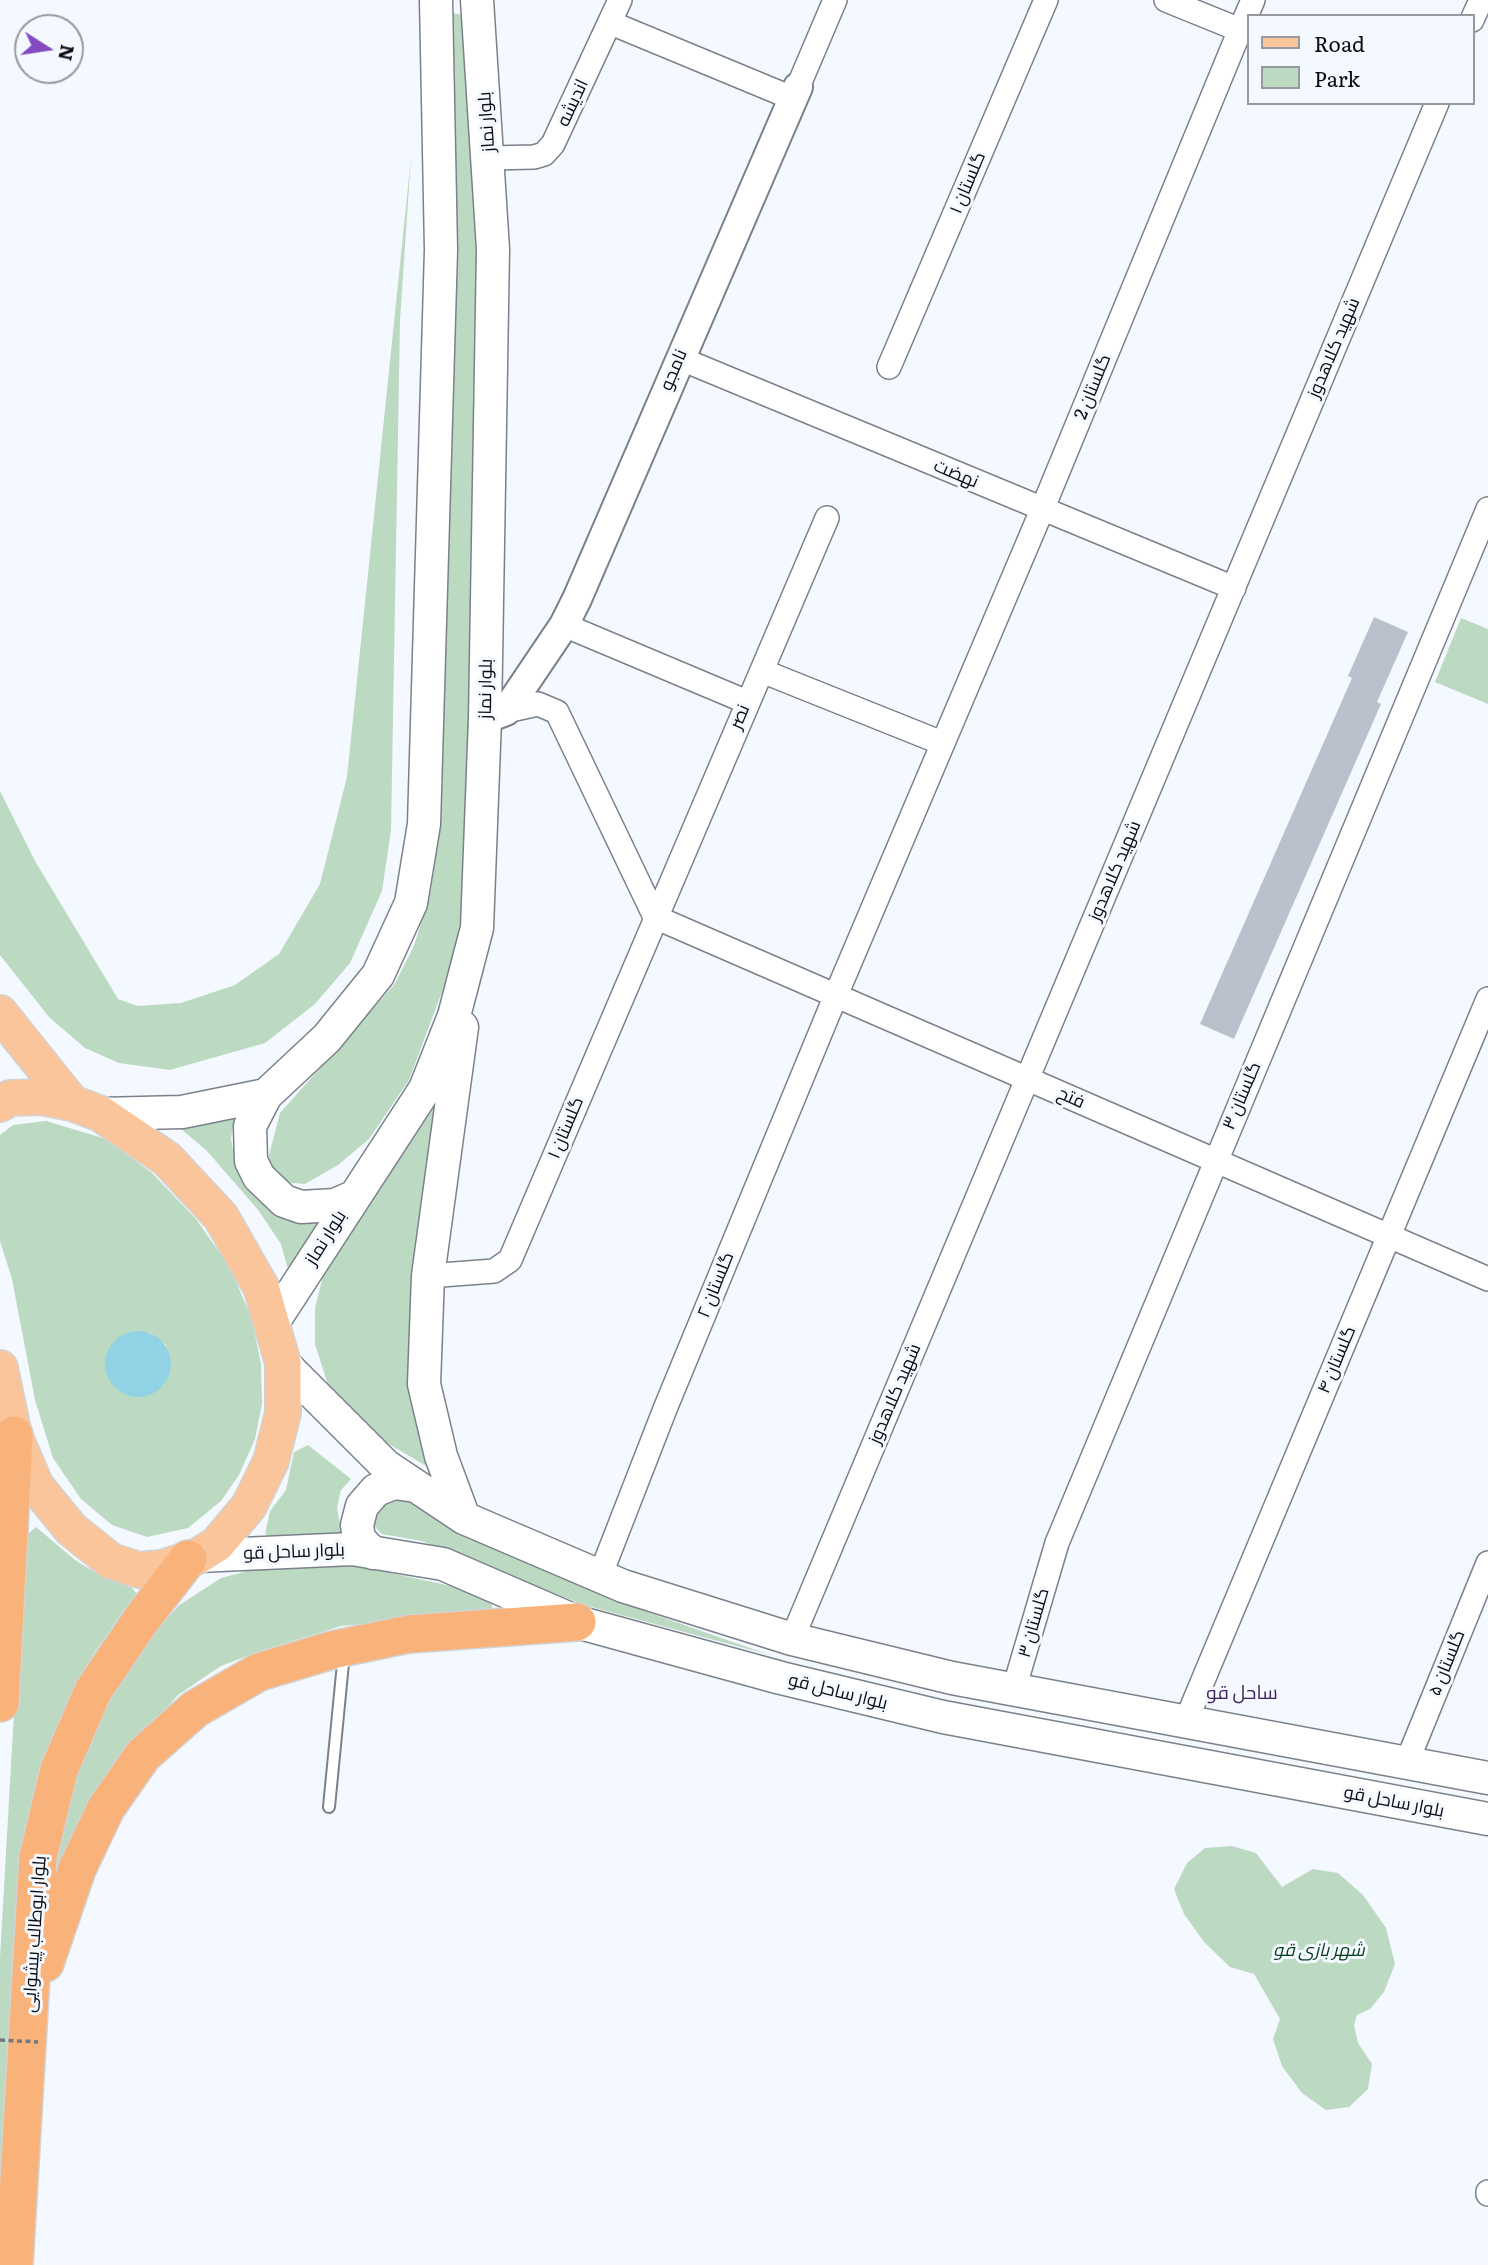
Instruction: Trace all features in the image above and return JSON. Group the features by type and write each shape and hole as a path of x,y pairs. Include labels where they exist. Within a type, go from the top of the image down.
{"highway":[{"path":"0,1703 14,1435"},
{"name":"بلوار ابوطالب پیشوایی","path":"14,2265 38,1857 59,1770 93,1691 141,1620 193,1558"},
{"path":"30,2007 77,1869 106,1808 144,1755 195,1709 259,1672 345,1647 409,1634 578,1622"}],"main road":[{"path":"351,1198 318,1208 301,1207 284,1200 258,1177 251,1161 250,1126 266,1095 327,1038 378,975 411,903 424,824 441,250 436,0"},
{"name":"بلوار نماز","path":"272,1324 351,1198 425,1089 454,1016 477,928 496,715 494,249 478,0"},
{"path":"464,1518 441,1455 424,1384 428,1276 477,928"},
{"path":"0,1013 87,1108 167,1159 221,1217 261,1287 283,1363 283,1413 271,1461 249,1506 218,1544 193,1558 162,1568 139,1570 111,1561 71,1529 37,1486 14,1435 0,1368"},
{"path":"0,1104 10,1098 42,1097 87,1108 182,1112 266,1095"},
{"path":"283,1363 386,1466 464,1518 623,1586 792,1639 952,1678 1488,1778"},
{"path":"373,1553 359,1539 357,1525 362,1506 376,1490 385,1486 394,1483 416,1486"},
{"name":"بلوار ساحل قو","path":"193,1558 352,1549 443,1564 578,1622 781,1678 943,1717 1488,1819"}],"street":[{"name":"اندیشه","path":"490,158 534,157 544,154 554,144 620,0"},
{"name":"نامجو","path":"496,715 564,625 835,0"},
{"name":"گلستان ۱","path":"890,367 1046,0"},
{"path":"1166,0 1240,30"},
{"name":"گلستان 2","path":"942,743 1042,510 1246,16"},
{"path":"611,23 795,93"},
{"name":"شهید کلاهدوز","path":"792,1639 1436,105"},
{"name":"نهضت","path":"679,358 1234,588"},
{"name":"گلستان ۳","path":"1014,1689 1057,1543 1488,509"},
{"name":"نصر","path":"655,917 827,518"},
{"path":"564,625 747,702"},
{"path":"762,671 942,743"},
{"path":"496,715 538,704 557,712 655,917"},
{"name":"گلستان ۲","path":"600,1576 665,1409 942,743"},
{"name":"گلستان ۱","path":"428,1276 494,1271 510,1259 655,917"},
{"name":"فتح","path":"655,917 1488,1279"},
{"name":"گلستان ۴","path":"1186,1721 1488,999"},
{"name":"گلستان ۵","path":"1407,1762 1488,1563"}],"lane":[{"path":"329,1807 345,1647"}],"path":[{"path":"0,2040 38,2042"}],"green space":[{"path":"450,13 466,15 482,253 463,908 452,965 409,1080 369,1139 338,1165 305,1184 281,1182 267,1163 280,1113 394,985 414,946 431,890 439,831 457,269"},
{"path":"411,158 400,320 391,830 382,891 350,963 315,1004 265,1043 170,1070 119,1063 85,1048 49,1017 0,955 0,791 35,861 118,999 137,1006 181,1003 235,985 279,954 320,884 347,777"},
{"path":"1461,618 1488,629 1488,704 1435,682"},
{"path":"434,1107 440,1112 410,1300 414,1368 433,1470 377,1437 348,1410 328,1385 315,1344 315,1308 324,1272"},
{"path":"234,1118 231,1139 235,1160 252,1188 322,1218 288,1269 281,1244 259,1211 207,1151 180,1128"},
{"path":"46,1121 106,1139 152,1173 196,1219 231,1269 252,1320 261,1364 262,1404 255,1439 239,1475 221,1501 188,1528 147,1537 112,1525 81,1499 53,1458 35,1400 12,1279 0,1241 0,1135 13,1125","holes":["149,1332 166,1345 171,1366 163,1386 144,1396 133,1396 114,1386 106,1367"]},
{"path":"308,1445 351,1479 341,1490 337,1508 342,1538 272,1538 265,1534 270,1511 286,1490 294,1452"},
{"path":"393,1494 549,1571 630,1606 770,1655 584,1605 422,1541 382,1534 375,1527 374,1519"},
{"path":"36,1527 75,1560 98,1574 131,1587 139,1596 125,1608 91,1658 66,1704 32,1798 22,1845 0,2197 0,1958 24,1537"},
{"path":"353,1565 456,1587 489,1598 493,1609 468,1615 341,1626 221,1666 178,1695 118,1763 57,1893 49,1885 64,1814 85,1750 113,1695 145,1645 178,1606 221,1578 263,1567"},
{"name":"شهر بازی قو","path":"1232,1846 1256,1853 1282,1887 1313,1869 1338,1873 1363,1895 1386,1928 1395,1964 1384,1992 1370,2009 1357,2015 1354,2025 1358,2043 1372,2064 1368,2089 1349,2107 1326,2110 1302,2093 1282,2066 1273,2039 1280,2019 1254,1974 1230,1967 1204,1942 1184,1914 1174,1889 1187,1863 1205,1848"}],"water":[{"path":"138,1331 151,1334 161,1341 168,1351 171,1364 168,1377 161,1387 151,1394 138,1397 125,1394 115,1387 108,1377 105,1364 108,1351 115,1341 125,1334"}],"building":[{"path":"1374,617 1408,632 1377,702 1381,704 1234,1039 1200,1024 1352,678 1348,676"}],"district":[{"name":"ساحل قو","path":"1242,1693"}]}
